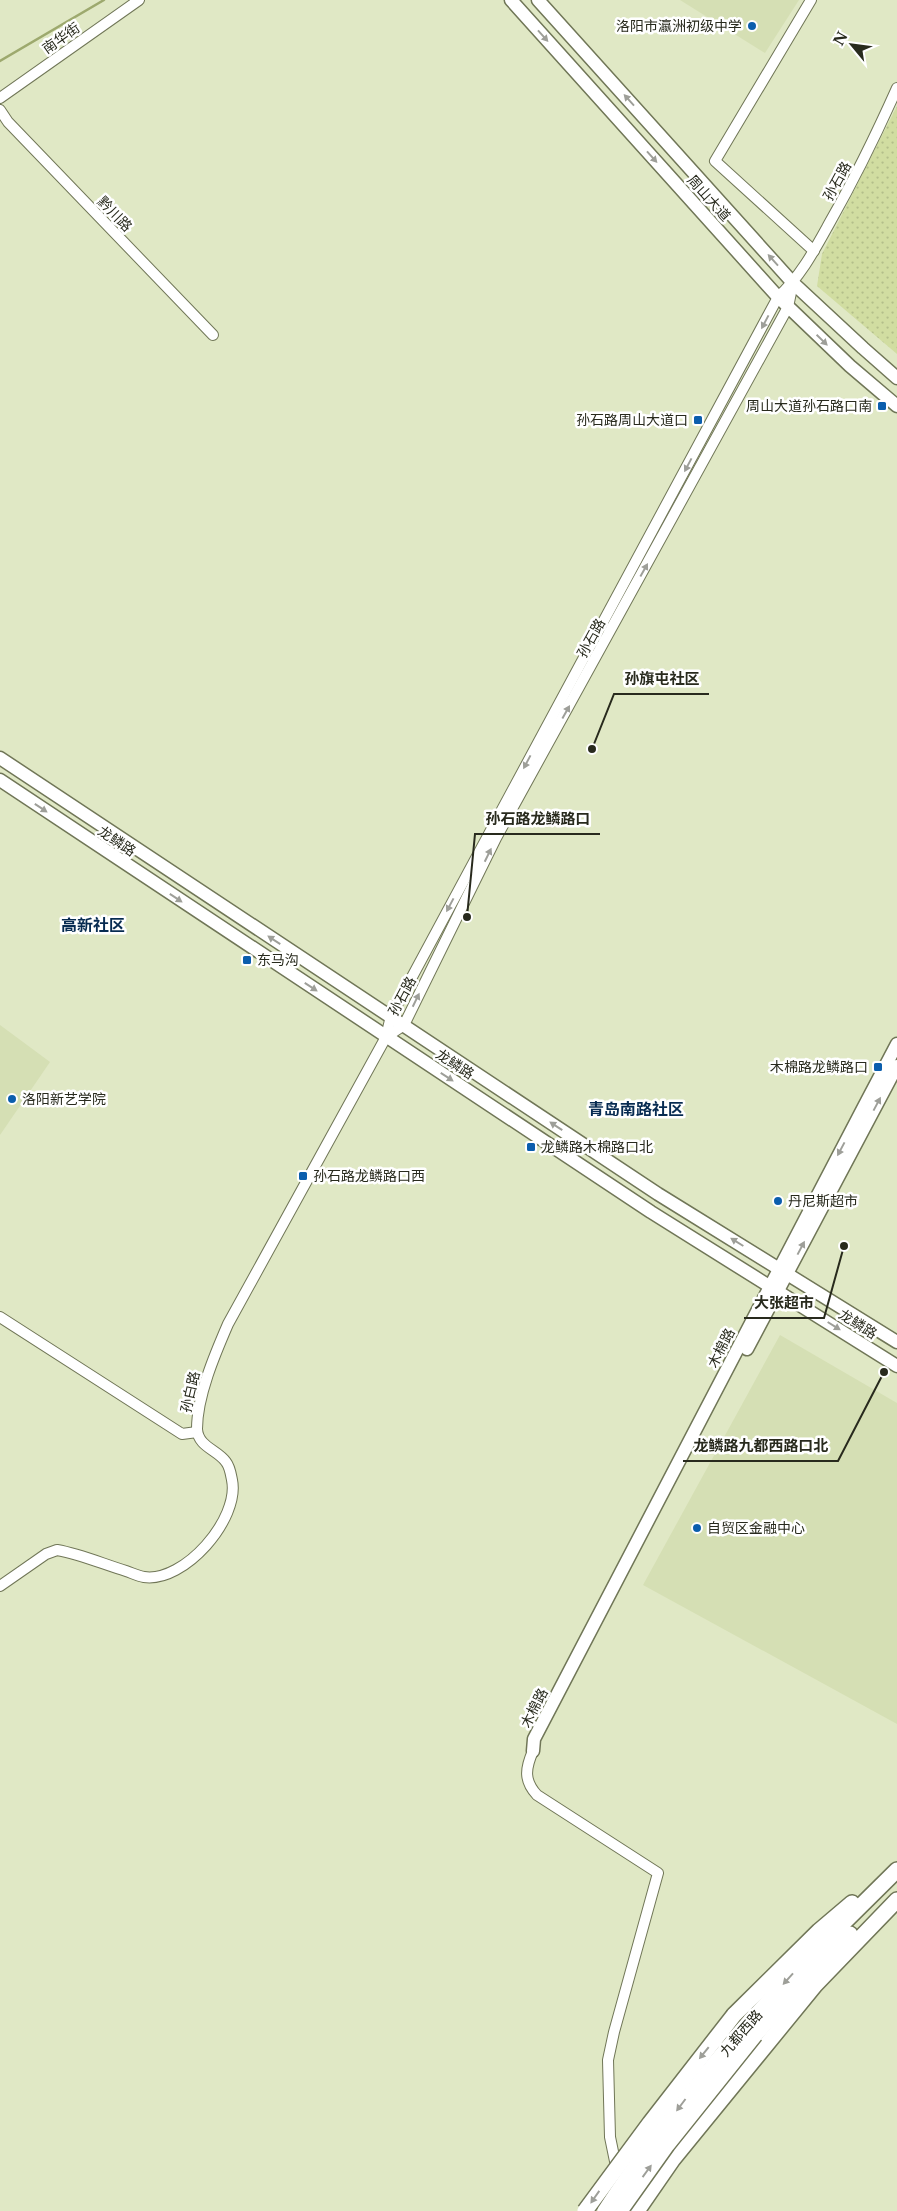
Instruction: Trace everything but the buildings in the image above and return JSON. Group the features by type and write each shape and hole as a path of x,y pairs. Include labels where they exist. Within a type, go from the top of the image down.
{"highway":[{"path":"586,2211 655,2115 734,2015 843,1909 895,1873"},
{"name":"九都西路","path":"756,2035 804,1962 895,1873"},
{"name":"九都西路","path":"605,2211 639,2159 694,2088 756,2035 835,1948 897,1890"},
{"path":"620,2211 666,2145 756,2035 815,1985 897,1900"},
{"path":"644,2211 702,2123 756,2035"},
{"path":"637,2211 702,2123"}],"main road":[{"name":"周山大道","path":"511,0 778,297 850,366 897,406"},
{"name":"周山大道","path":"538,0 794,283 897,378"},
{"name":"龙鳞路","path":"0,758 658,1194 897,1342"},
{"name":"龙鳞路","path":"0,780 651,1212 897,1366"},
{"name":"木棉路","path":"783,1271 897,1044"},
{"name":"木棉路","path":"532,1751 534,1738 783,1271 897,1066"}],"street":[{"name":"南华街","path":"0,98 139,0"},
{"path":"811,0 715,161 814,251"},
{"name":"孙石路","path":"386,1037 391,1016 778,297 794,283 864,162 897,88"},
{"name":"黔川路","path":"0,110 8,122 213,336"},
{"name":"孙石路","path":"386,1037 404,1025 496,838 788,307 794,283"},
{"name":"孙白路","path":"0,1586 46,1554 57,1550 144,1577 160,1577 175,1571 211,1540 222,1522 232,1494 233,1482 226,1462 201,1441 197,1432 210,1364 228,1324 386,1037"},
{"path":"0,1317 182,1434 197,1432"},
{"path":"532,1751 527,1764 526,1775 529,1786 537,1795 658,1873 608,2060 610,2137 626,2211"}],"shaded area":[{"name":"洛阳市瀛洲初级中学","path":"680,0 799,0 765,53"},
{"path":"897,106 897,354 817,286 822,254"},
{"name":"洛阳新艺学院","path":"0,1025 50,1062 0,1135"},
{"path":"780,1335 897,1403 897,1724 643,1585"}],"waterway":[{"path":"0,61 104,0"}],"place":[{"name":"洛阳市瀛洲初级中学","path":"752,26"},
{"name":"周山大道孙石路口南","path":"882,406"},
{"name":"孙石路周山大道口","path":"698,420"},
{"name":"孙旗屯社区","path":"592,749"},
{"name":"孙石路龙鳞路口","path":"467,917"},
{"name":"东马沟","path":"247,960"},
{"name":"木棉路龙鳞路口","path":"878,1067"},
{"name":"洛阳新艺学院","path":"12,1099"},
{"name":"龙鳞路木棉路口北","path":"531,1147"},
{"name":"孙石路龙鳞路口西","path":"303,1176"},
{"name":"丹尼斯超市","path":"778,1201"},
{"name":"大张超市","path":"844,1246"},
{"name":"龙鳞路九都西路口北","path":"884,1372"},
{"name":"自贸区金融中心","path":"697,1528"}],"district":[{"name":"高新社区","path":"93,925"},
{"name":"青岛南路社区","path":"636,1109"}]}
